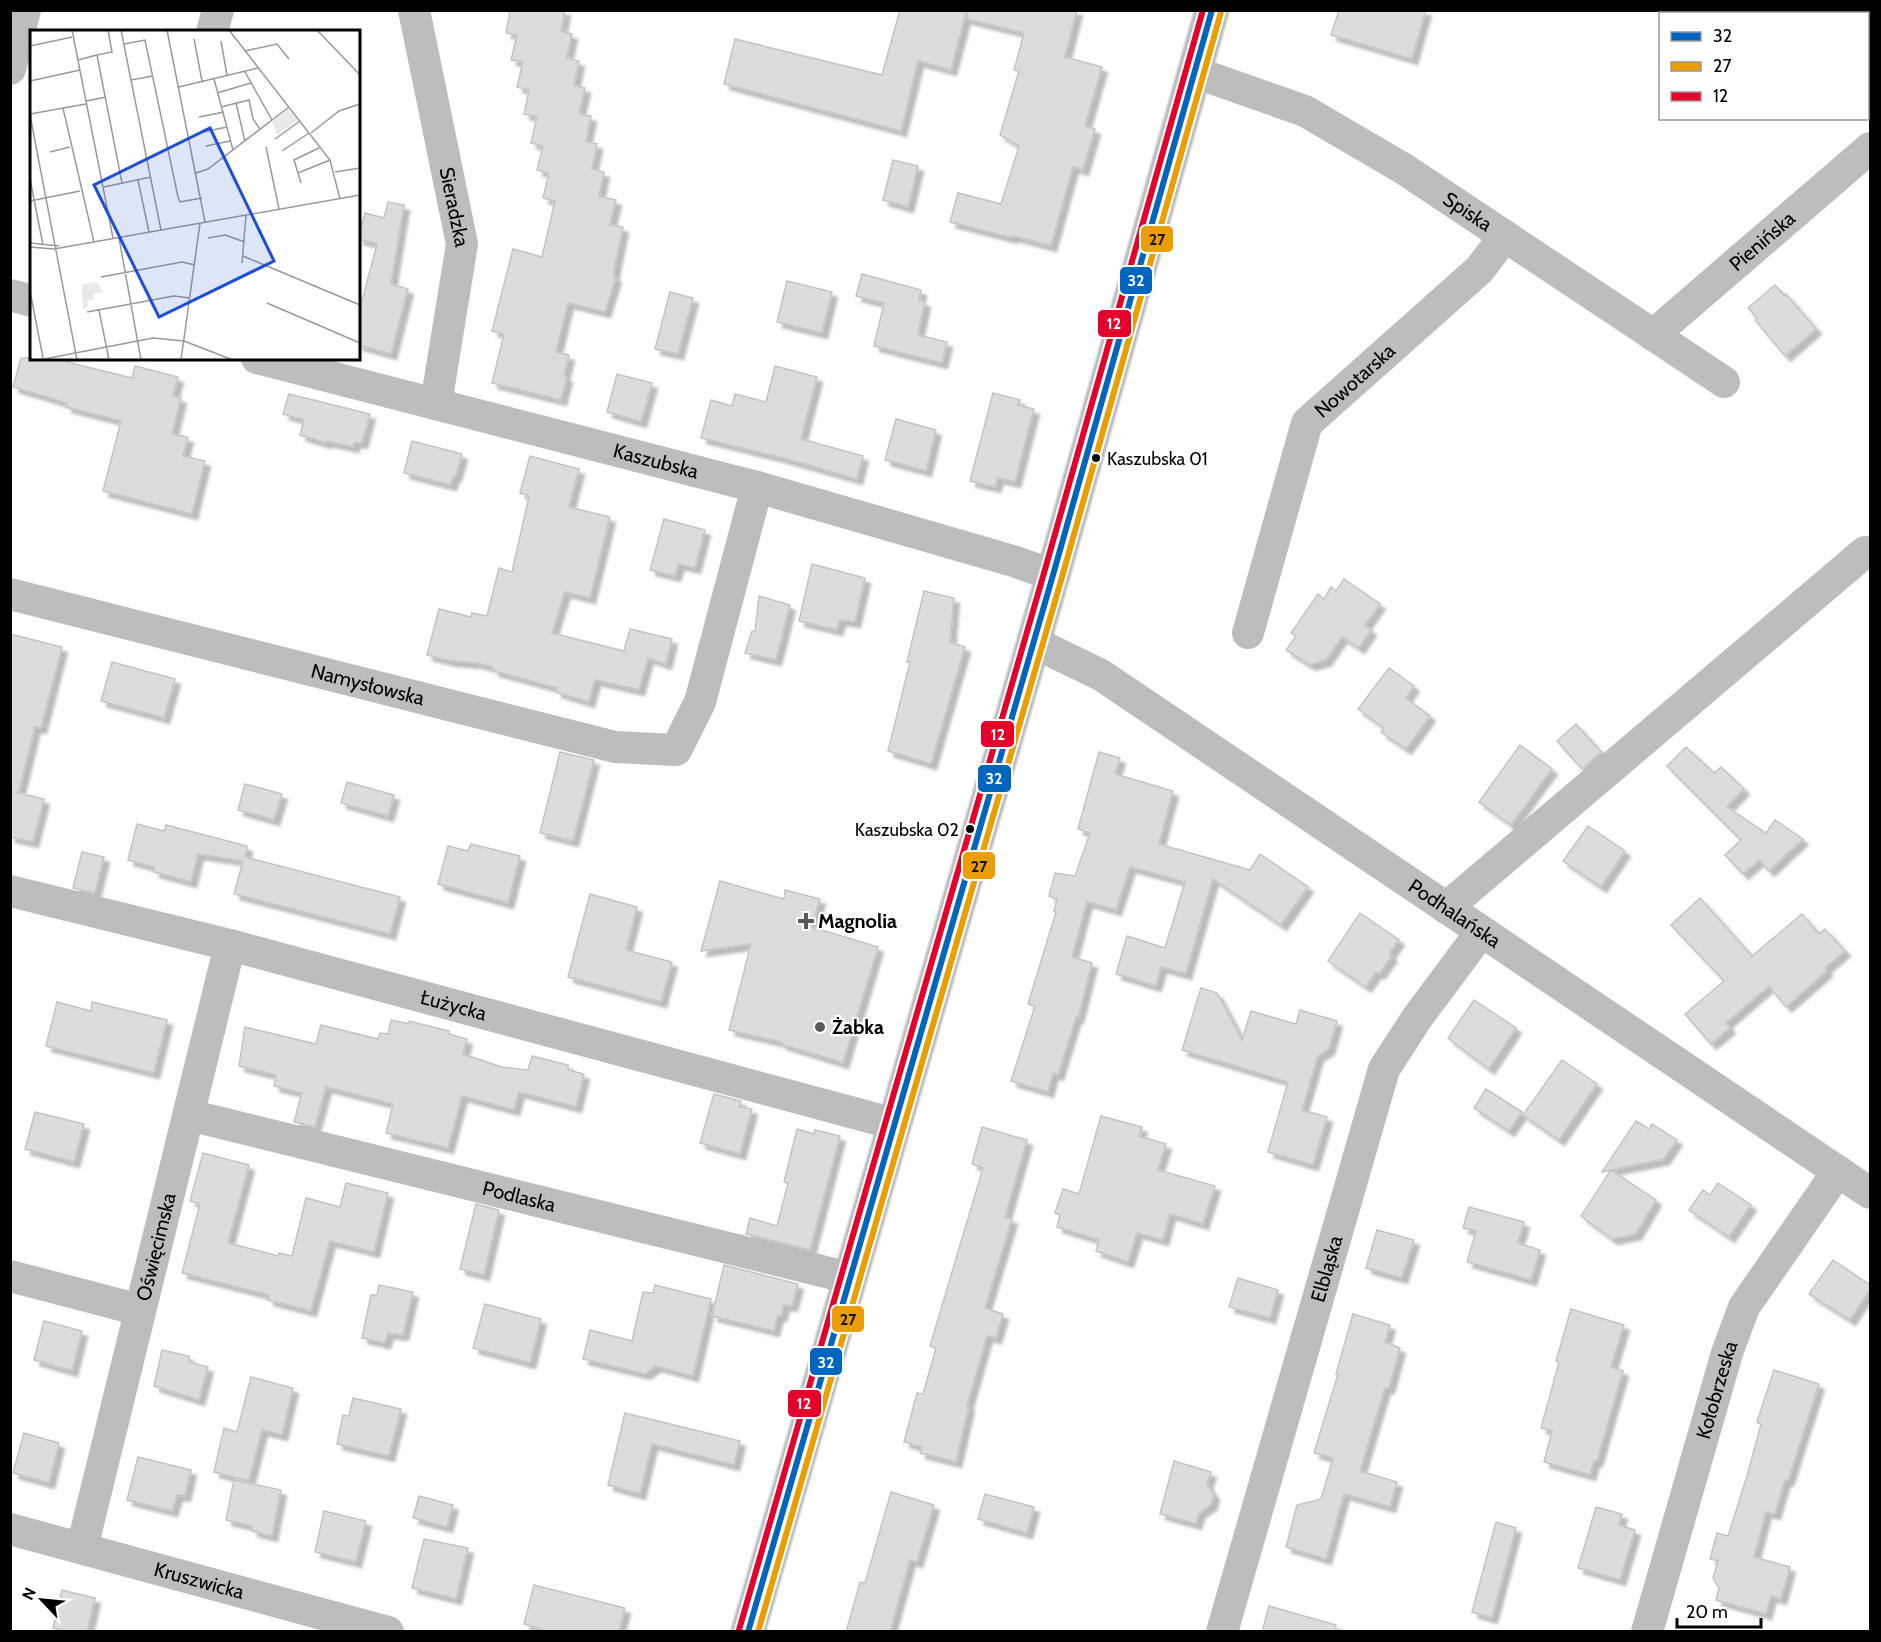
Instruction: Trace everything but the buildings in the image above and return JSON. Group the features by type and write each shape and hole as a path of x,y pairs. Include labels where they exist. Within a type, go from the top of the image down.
{"main road":[{"path":"747,1632 1053,575 1212,10"}],"street":[{"path":"10,69 25,10"},
{"path":"213,30 218,10"},
{"name":"Sieradzka","path":"414,10 462,243 435,404"},
{"name":"Spiska","path":"1194,72 1305,111 1404,169 1724,382"},
{"name":"Pienińska","path":"1653,335 1870,148"},
{"name":"Nowotarska","path":"1248,633 1307,423 1479,270 1505,236"},
{"path":"10,295 30,300"},
{"name":"Kaszubska","path":"265,360 757,487 1053,575"},
{"name":"Namysłowska","path":"10,594 615,747 676,750 700,702 757,487"},
{"path":"1446,908 1865,552"},
{"name":"Podhalańska","path":"1033,642 1101,675 1870,1193"},
{"name":"Łużycka","path":"10,891 230,945 895,1124"},
{"name":"Elbląska","path":"1222,1632 1384,1069 1417,1018 1481,932"},
{"name":"Oświęcimska","path":"82,1548 230,945"},
{"name":"Podlaska","path":"189,1115 850,1278"},
{"name":"Kołobrzeska","path":"1647,1632 1727,1353 1744,1307 1838,1171"},
{"path":"10,1276 140,1310"},
{"name":"Kruszwicka","path":"10,1529 388,1632"}],"transit line":[{"name":"12","path":"739,1630 1044,573 1203,10"},
{"name":"32","path":"748,1632 1053,575 1212,10"},
{"name":"27","path":"758,1632 1062,577 1221,12"}],"place":[{"name":"Kaszubska 01","path":"1096,458"},
{"name":"Kaszubska 02","path":"970,829"},
{"name":"Magnolia","path":"806,921"},
{"name":"Żabka","path":"820,1027"}]}
